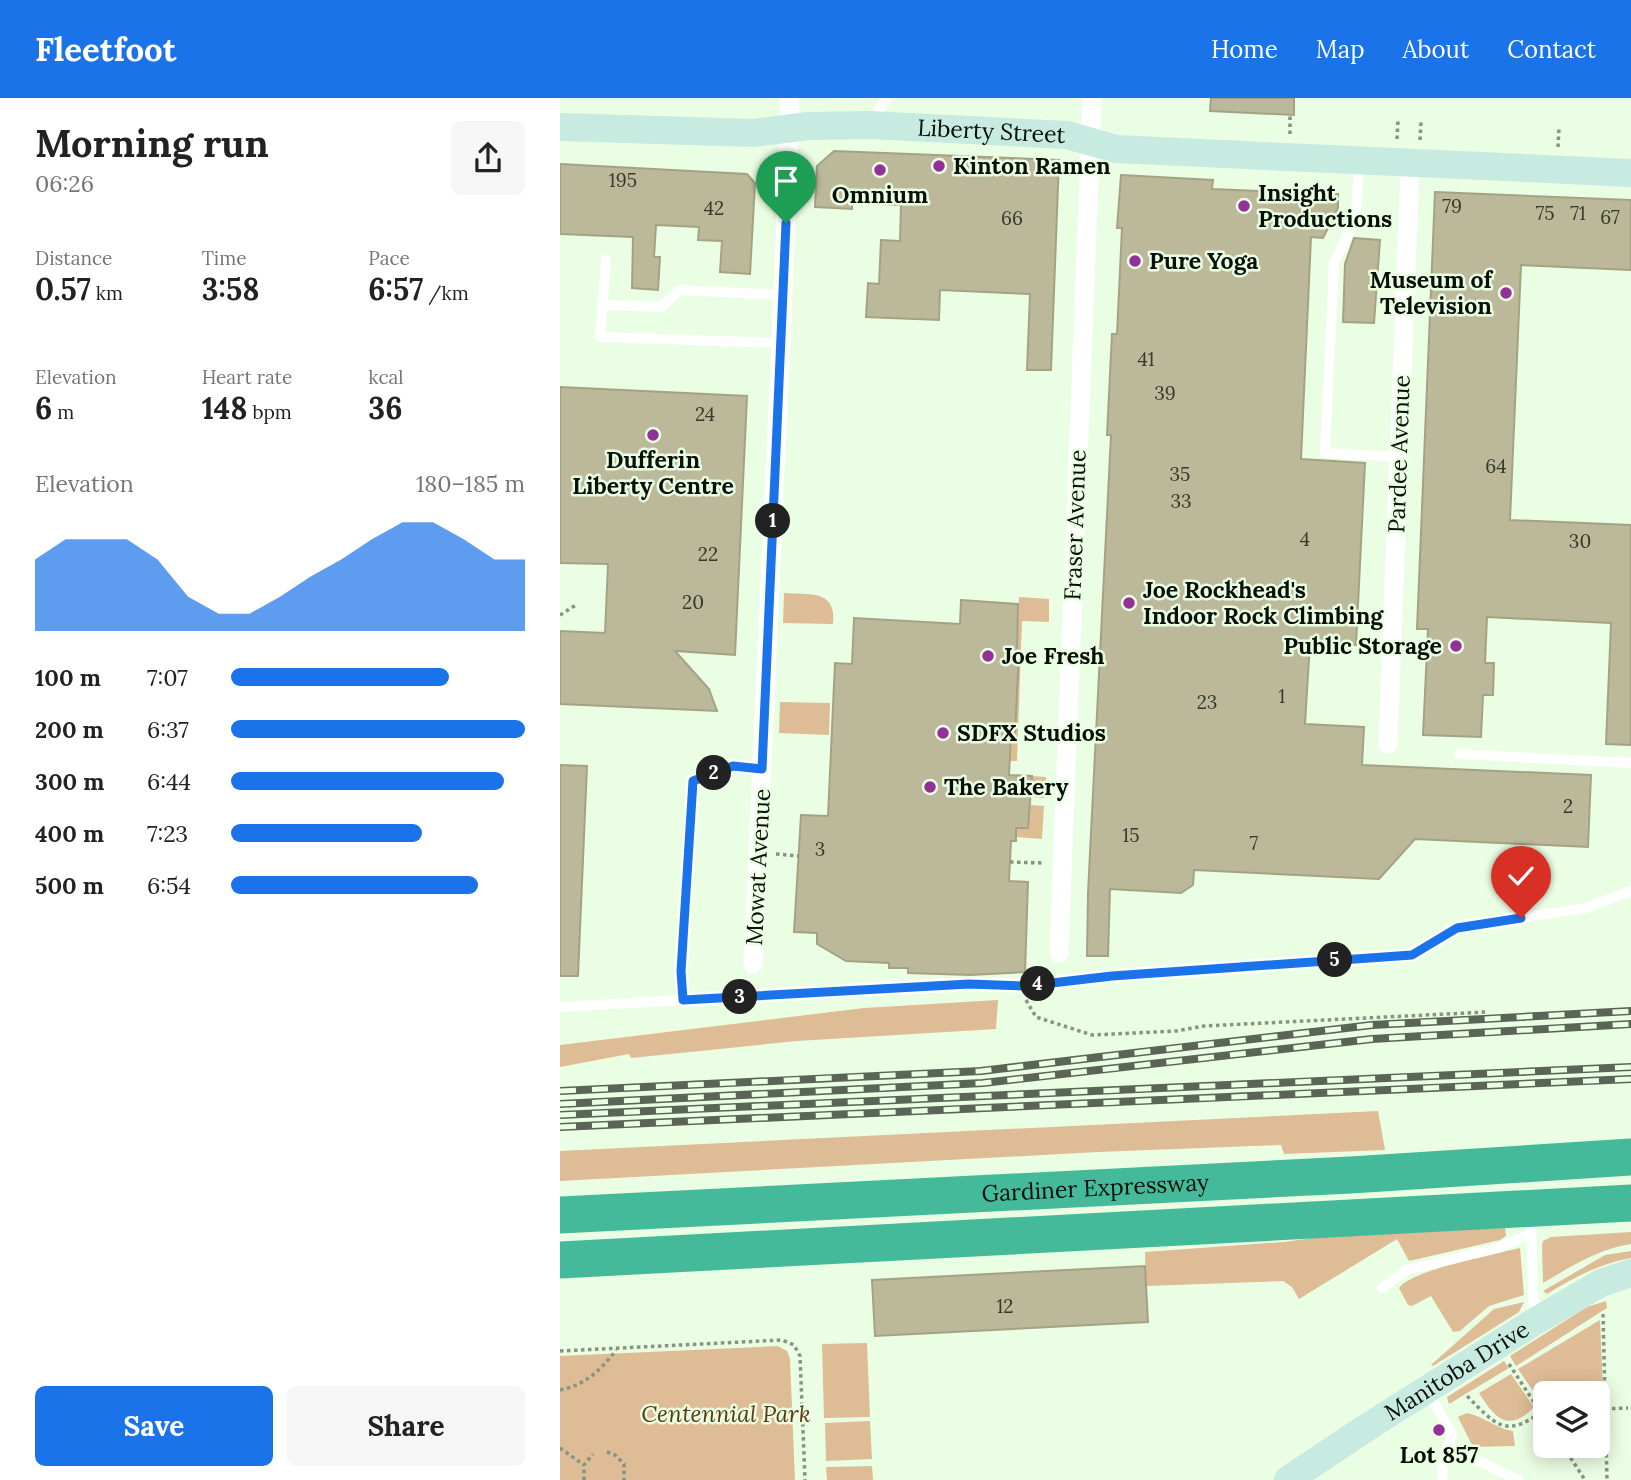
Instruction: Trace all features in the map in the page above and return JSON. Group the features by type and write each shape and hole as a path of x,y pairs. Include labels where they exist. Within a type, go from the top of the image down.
{"highway":[{"name":"Gardiner Expressway","path":"560,1215 1351,1175 1631,1157"},
{"name":"Gardiner Expressway","path":"560,1260 1631,1203"}],"street":[{"name":"Mowat Avenue","path":"753,964 790,98"},
{"name":"Fraser Avenue","path":"1059,953 1092,98"},
{"name":"Liberty Street","path":"560,127 752,134 789,128 870,125 1067,135 1116,149 1359,161 1409,152 1631,173"},
{"name":"Pardee Avenue","path":"1388,744 1409,152"},
{"name":"Manitoba Drive","path":"1288,1480 1534,1322 1601,1283 1631,1273"}],"lane":[{"path":"870,125 887,98"},
{"path":"1359,161 1356,218 1334,263 1325,453 1399,457"},
{"path":"606,260 600,337 781,343"},
{"path":"603,305 661,307 680,290 783,295"},
{"path":"1459,754 1631,763"},
{"path":"683,1000 681,971 693,781 733,766 762,769"},
{"path":"560,1007 969,984 1026,986 1112,976 1412,955 1457,928 1586,908 1631,891"},
{"path":"1530,1214 1534,1322"},
{"path":"1382,1287 1407,1270 1498,1248 1531,1234"},
{"path":"1426,1389 1452,1434 1443,1462 1442,1480"},
{"path":"1448,1446 1518,1480"},
{"path":"1491,1467 1491,1480"}],"path":[{"path":"1289,141 1290,115"},
{"path":"1398,120 1409,152"},
{"path":"1409,152 1421,122"},
{"path":"1558,152 1559,128"},
{"path":"560,615 576,605"},
{"path":"774,854 799,856"},
{"path":"1010,862 1044,863"},
{"path":"1026,986 1026,1001 1036,1017 1092,1035 1176,1031 1205,1026 1487,1012"},
{"path":"1603,1314 1604,1381"},
{"path":"560,1352 782,1340 794,1345 800,1356 805,1480"},
{"path":"1497,1345 1533,1397"},
{"path":"560,1390 587,1379 605,1366 617,1349"},
{"path":"1467,1396 1486,1415 1503,1426 1515,1427 1533,1418"},
{"path":"1610,1409 1628,1408"},
{"path":"560,1448 584,1465"},
{"path":"607,1452 615,1455 624,1464 624,1480"},
{"path":"584,1480 584,1465 593,1454"},
{"path":"1571,1458 1585,1480"},
{"path":"1606,1458 1607,1480"}],"green space":[{"path":"784,593 812,594 826,599 831,605 833,624 783,623"},
{"path":"1019,597 1049,599 1049,622 1022,621 1017,761 1010,761 1019,651"},
{"path":"780,702 830,703 829,735 779,733"},
{"path":"1032,776 1046,777 1045,798 1030,797"},
{"path":"1030,805 1044,806 1042,839 1016,837 1016,828 1028,828"},
{"path":"998,1000 996,1029 797,1041 631,1058 629,1054 560,1067 560,1045 864,1008"},
{"path":"1378,1111 1385,1150 1284,1154 1281,1145 1098,1152 560,1181 560,1151"},
{"path":"1505,1226 1506,1236 1500,1240 1409,1261 1397,1239 1299,1299 1292,1287 1283,1281 1146,1286 1145,1252 1284,1242 1354,1232"},
{"path":"1631,1232 1631,1244 1596,1254 1543,1283 1543,1241 1551,1237"},
{"path":"1520,1248 1524,1295 1489,1306 1460,1331 1453,1332 1431,1296 1412,1306 1408,1305 1399,1288 1407,1281 1436,1269"},
{"path":"1631,1251 1631,1258 1587,1272 1547,1294 1543,1291 1605,1255"},
{"path":"1606,1301 1607,1308 1516,1366 1510,1356 1587,1307"},
{"path":"1524,1302 1519,1312 1431,1365 1494,1309"},
{"path":"1600,1320 1603,1381 1533,1381 1533,1391 1518,1369"},
{"path":"867,1343 870,1417 824,1418 822,1344"},
{"name":"Centennial Park","path":"778,1346 787,1351 790,1359 795,1480 560,1480 560,1356"},
{"path":"1504,1361 1509,1368 1449,1404 1447,1397"},
{"path":"1511,1374 1533,1408 1517,1419 1503,1420 1491,1410 1479,1393"},
{"path":"1467,1413 1513,1431 1515,1446 1473,1447 1458,1417"},
{"path":"870,1421 872,1459 826,1461 825,1423"},
{"path":"872,1466 873,1480 827,1480 826,1467"}],"building":[{"path":"1211,98 1294,98 1294,115 1210,111"},
{"path":"834,151 1059,160 1051,370 1027,370 1030,294 940,290 939,320 866,317 868,283 879,284 881,240 900,241 901,205 852,203 852,209 815,207 817,166"},
{"path":"560,164 747,174 755,183 750,274 720,272 722,241 698,240 699,227 656,225 654,257 660,257 658,290 632,288 633,237 560,234"},
{"path":"1121,175 1213,180 1212,189 1338,194 1338,208 1323,238 1311,237 1301,459 1365,463 1356,645 1310,642 1305,724 1364,727 1362,765 1591,775 1588,847 1415,839 1379,879 1194,870 1193,885 1181,893 1110,889 1108,956 1087,956 1111,435 1107,435 1112,334 1117,334 1122,228 1117,228"},
{"path":"1435,192 1631,200 1631,270 1521,265 1510,520 1631,525 1631,745 1606,744 1611,623 1487,617 1485,663 1494,663 1493,695 1483,695 1481,737 1423,735 1428,629 1417,629"},
{"path":"1354,238 1380,240 1374,323 1343,322 1345,264"},
{"path":"560,387 747,396 735,655 675,651 709,689 717,711 560,704 560,631 605,633 608,564 560,563"},
{"name":"The Bakery","path":"961,600 1018,604 1015,734 1011,734 1009,775 1032,776 1028,828 1016,828 1016,841 1011,841 1009,881 1028,882 1025,972 971,975 908,973 908,968 889,968 889,963 846,961 817,944 817,933 794,932 801,815 828,816 835,663 852,664 854,618 960,624"},
{"path":"560,765 587,766 578,976 560,976"},
{"path":"1145,1266 1148,1322 875,1336 872,1280"}],"railway":[{"path":"560,1091 981,1071 1372,1025 1631,1011"},
{"path":"560,1104 983,1083 1372,1039 1631,1024"},
{"path":"560,1115 1631,1067"},
{"path":"560,1127 1631,1079"}],"place":[{"name":"Kinton Ramen","path":"939,166"},
{"name":"Omnium","path":"880,170"},
{"name":"Insight Productions","path":"1244,206"},
{"name":"Pure Yoga","path":"1135,261"},
{"name":"Museum of Television","path":"1506,293"},
{"name":"Dufferin Liberty Centre","path":"653,435"},
{"name":"Joe Rockhead's Indoor Rock Climbing","path":"1129,603"},
{"name":"Public Storage","path":"1456,646"},
{"name":"Joe Fresh","path":"988,656"},
{"name":"SDFX Studios","path":"943,733"},
{"name":"The Bakery","path":"930,787"},
{"name":"Lot 857","path":"1439,1430"}],"route":[{"path":"786,223 762,769 733,766 693,781 681,971 683,1000 969,984 1026,986 1112,976 1412,955 1457,928 1521,918"}]}
